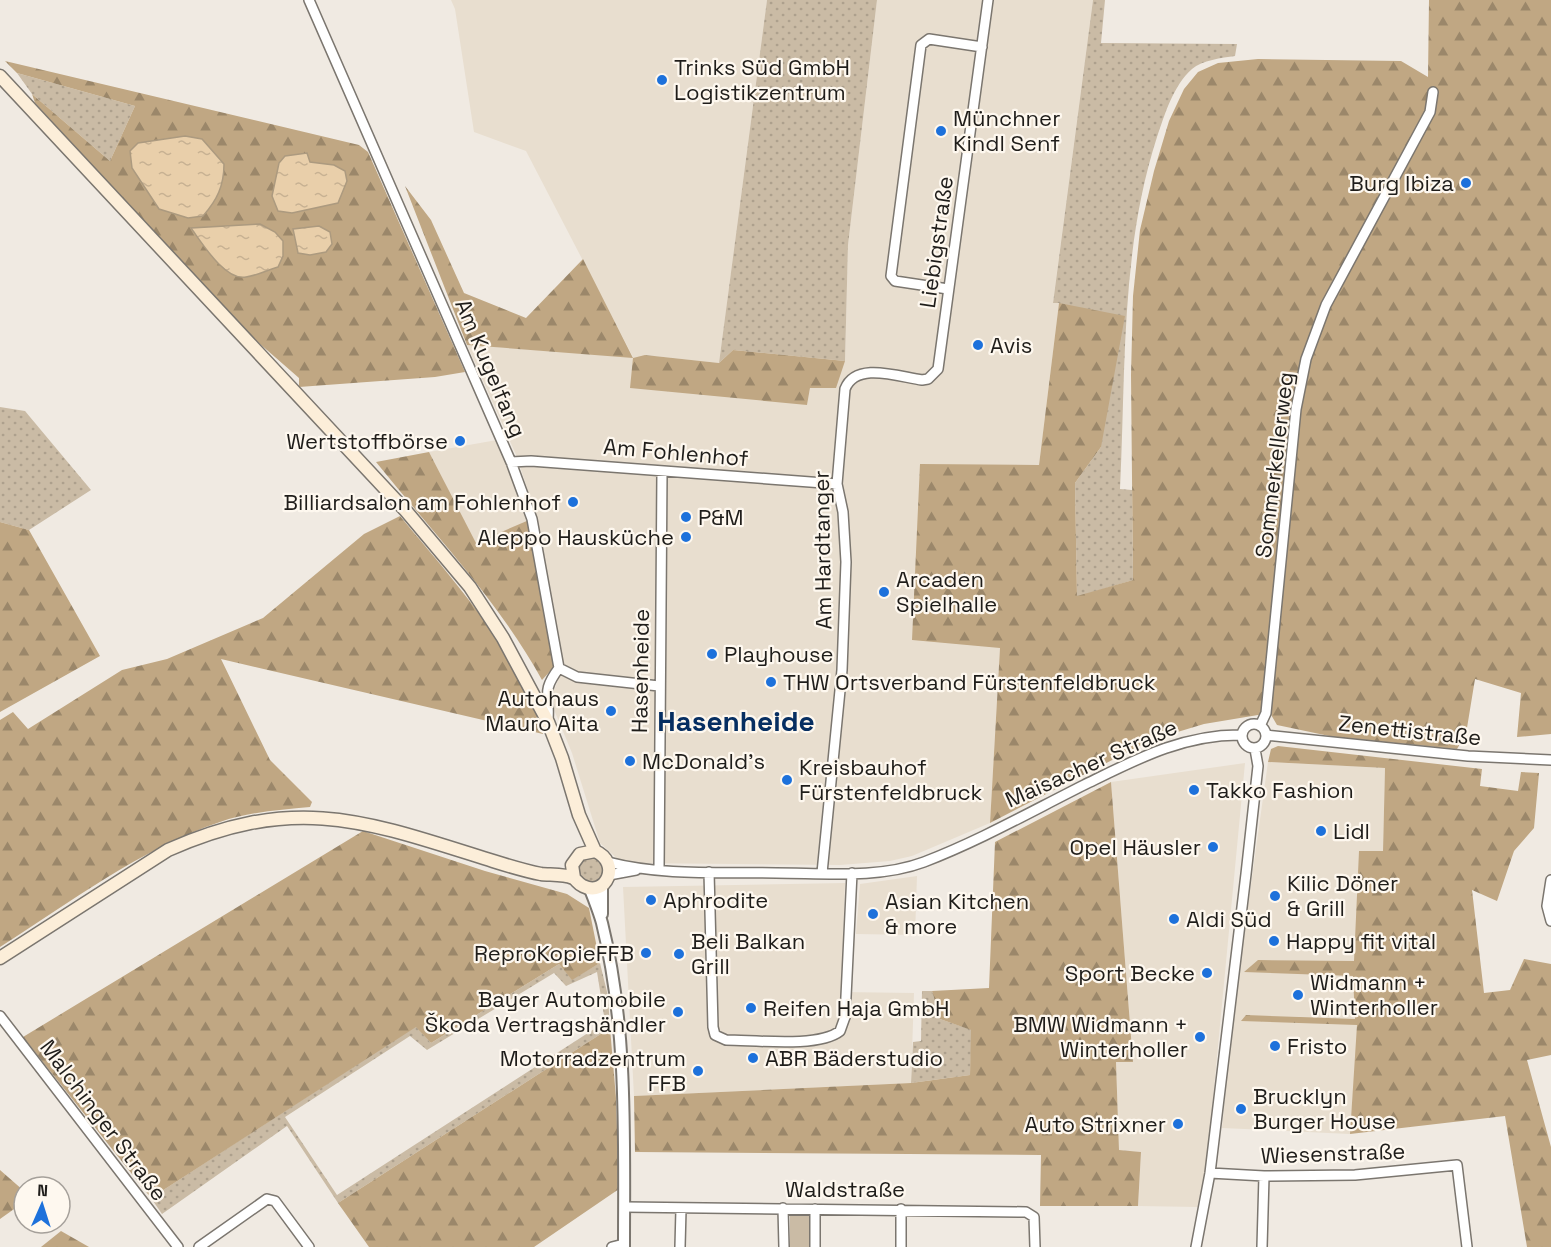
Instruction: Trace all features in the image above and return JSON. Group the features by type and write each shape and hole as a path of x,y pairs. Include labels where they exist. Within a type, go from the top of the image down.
{"main road":[{"path":"0,76 406,511 470,588 503,638 548,722 562,758 579,815 595,851 608,862 600,883 580,885 573,878 540,874 399,832 338,818 283,817 246,822 196,837 168,849 0,958"},
{"path":"573,878 577,859 579,815"},
{"path":"540,874 595,851"}],"street":[{"name":"Am Kugelfang","path":"309,0 511,462 532,519 559,668"},
{"name":"Liebigstraße","path":"843,405 848,381 857,374 867,373 922,380 935,374 942,350 948,289 988,0"},
{"path":"948,289 895,281 891,276 902,177 921,45 928,39 982,47"},
{"name":"Sommerkellerweg","path":"1260,726 1266,713 1296,409 1306,359 1326,305 1430,112 1433,92"},
{"name":"Am Hardtanger","path":"822,873 839,713 845,610 846,562 843,512 837,484 843,405"},
{"name":"Am Fohlenhof","path":"511,462 531,461 837,484"},
{"name":"Hasenheide","path":"659,870 662,472"},
{"path":"548,722 545,697 549,682 559,668 577,677 659,686"},
{"path":"1249,725 1260,726 1266,735 1264,744 1255,748 1244,744 1242,735 1249,725"},
{"name":"Maisacher Straße","path":"608,862 642,869 709,872 852,873 902,868 928,860 1165,747 1207,736 1242,735"},
{"name":"Zenettistraße","path":"1266,735 1479,757 1551,760"},
{"path":"1196,1247 1210,1173 1254,805 1258,766 1255,748"},
{"name":"Maisacher Straße","path":"600,883 642,869"},
{"path":"709,872 713,1027 715,1035 726,1040 810,1040 826,1038 840,1031 845,1017 852,873"},
{"path":"1551,880 1547,906 1551,921"},
{"path":"600,883 602,923 615,998 623,1095 624,1245 612,1247"},
{"name":"Malchinger Straße","path":"0,1016 178,1247"},
{"name":"Wiesenstraße","path":"1210,1173 1263,1176 1356,1175 1457,1165 1467,1247"},
{"path":"1262,1247 1263,1176"},
{"path":"198,1247 267,1199 275,1201 309,1247"},
{"name":"Waldstraße","path":"625,1207 1026,1212 1034,1217 1035,1247"},
{"path":"783,1208 784,1247"},
{"path":"680,1247 681,1209"},
{"path":"814,1247 815,1209"},
{"path":"901,1209 902,1247"}],"shaded area":[{"path":"451,0 767,0 719,363 645,355 807,405 810,388 845,361 848,245 877,0 1093,0 1053,302 1059,303 1039,465 920,465 1000,648 990,823 912,856 890,861 840,865 622,863 600,843 572,753 550,700 564,666 536,516 517,457 467,345 633,357 526,151 474,132 455,9"},
{"path":"767,0 877,0 848,245 845,361 733,350 719,363"},
{"path":"1093,0 1105,0 1101,43 1237,44 1235,56 1201,63 1185,76 1170,101 1157,137 1136,224 1127,312 1120,489 1132,490 1133,580 1077,597 1075,483 1101,447 1059,303 1053,303"},
{"path":"17,73 135,106 110,161 32,94"},
{"path":"0,407 25,411 91,490 29,530 0,522"},
{"path":"497,440 508,460 529,520 476,544 429,452"},
{"path":"1268,762 1385,768 1383,852 1359,851 1358,1025 1350,1134 1222,1128 1232,1021"},
{"path":"1245,763 1206,1172 1198,1207 1138,1206 1141,1152 1119,1150 1116,1062 1133,1062 1111,782"},
{"path":"591,855 601,859 605,869 601,879 591,883 581,879 577,869 581,859"},
{"path":"917,876 915,935 856,934 860,884"},
{"path":"845,883 841,992 914,993 911,1083 634,1096 623,887"},
{"path":"600,963 608,996 610,1028 338,1203 287,1126 162,1214 151,1198 416,1026 431,1043 559,964 572,979","holes":["597,972 605,1022 337,1195 285,1117 410,1036 427,1050 554,973 566,986"]},
{"path":"922,991 932,991 940,1019 972,1030 970,1075 911,1083 913,1042 921,1041"},
{"path":"790,1211 812,1211 812,1247 790,1247"}],"green space":[{"path":"1429,0 1551,0 1551,734 1517,737 1521,693 1475,679 1466,734 1457,749 1334,737 1277,725 1270,713 1204,724 1151,740 990,823 1000,648 912,640 920,464 1039,465 1059,303 1125,316 1101,447 1075,483 1077,596 1133,580 1131,375 1133,296 1140,230 1154,171 1169,121 1184,89 1198,72 1218,63 1258,59 1401,61 1428,77"},
{"path":"5,61 359,145 368,152 465,372 435,377 299,387 299,378 243,329 35,103 32,94 110,161 135,106 17,73"},
{"path":"405,186 431,220 464,293 526,318 583,259 633,358 467,345"},
{"path":"733,350 845,361 836,388 810,388 807,405 630,388 633,358 645,355 719,363"},
{"path":"429,452 476,543 529,520 555,666 542,680 506,622 376,462"},
{"path":"400,516 462,592 502,646 532,704 543,734 221,659 270,760 312,802 310,807 242,816 190,833 107,878 0,947 0,720 13,712 28,729 122,670 167,659 263,618 364,534"},
{"path":"0,522 29,530 100,656 0,712"},
{"path":"1278,746 1482,769 1480,786 1518,791 1521,772 1539,773 1534,828 1514,851 1497,901 1472,890 1484,993 1510,990 1524,959 1551,964 1551,1055 1527,1060 1551,1147 1551,1247 1527,1247 1505,1116 1350,1134 1357,1025 1241,1021 1246,1015 1355,1019 1353,976 1244,972 1258,960 1354,961 1359,851 1383,851 1385,768 1268,762 1271,749"},
{"path":"1111,782 1133,1062 1116,1062 1119,1150 1141,1152 1138,1206 1040,1206 1041,1155 635,1152 634,1096 911,1083 970,1075 971,1030 940,1019 932,991 989,988 995,842"},
{"path":"363,831 485,871 567,894 589,908 600,963 572,980 559,964 431,1043 416,1027 151,1198 23,1037"},
{"path":"610,1028 616,1098 619,1189 534,1247 369,1247 338,1203"},
{"path":"0,1170 12,1180 12,1210 0,1219"},
{"path":"56,1235 68,1235 89,1247 41,1247"}],"water":[{"path":"185,136 202,139 224,164 221,186 212,204 203,216 188,218 159,209 132,168 130,151 138,143"},
{"path":"307,153 310,162 334,165 345,171 347,181 338,203 292,213 278,211 272,196 279,163 285,156"},
{"path":"260,224 275,232 283,241 283,256 278,267 246,277 238,277 222,267 191,228"},
{"path":"319,226 330,232 332,244 326,252 310,255 298,253 293,229"}],"place":[{"name":"Trinks Süd GmbH Logistikzentrum","path":"662,80"},
{"name":"Münchner Kindl Senf","path":"941,131"},
{"name":"Burg Ibiza","path":"1466,183"},
{"name":"Avis","path":"978,345"},
{"name":"Wertstoffbörse","path":"460,441"},
{"name":"Billiardsalon am Fohlenhof","path":"573,502"},
{"name":"P&M","path":"686,517"},
{"name":"Aleppo Hausküche","path":"686,537"},
{"name":"Arcaden Spielhalle","path":"884,592"},
{"name":"Playhouse","path":"712,654"},
{"name":"THW Ortsverband Fürstenfeldbruck","path":"771,682"},
{"name":"Autohaus Mauro Aita","path":"611,711"},
{"name":"McDonald's","path":"630,761"},
{"name":"Kreisbauhof Fürstenfeldbruck","path":"787,780"},
{"name":"Takko Fashion","path":"1194,790"},
{"name":"Lidl","path":"1321,831"},
{"name":"Opel Häusler","path":"1213,847"},
{"name":"Kilic Döner & Grill","path":"1275,896"},
{"name":"Aphrodite","path":"651,900"},
{"name":"Asian Kitchen & more","path":"873,914"},
{"name":"Aldi Süd","path":"1174,919"},
{"name":"Happy fit vital","path":"1274,941"},
{"name":"ReproKopieFFB","path":"646,953"},
{"name":"Beli Balkan Grill","path":"679,954"},
{"name":"Sport Becke","path":"1207,973"},
{"name":"Widmann + Winterholler","path":"1298,995"},
{"name":"Reifen Haja GmbH","path":"751,1008"},
{"name":"Bayer Automobile Škoda Vertragshändler","path":"678,1012"},
{"name":"BMW Widmann + Winterholler","path":"1200,1037"},
{"name":"Fristo","path":"1275,1046"},
{"name":"ABR Bäderstudio","path":"753,1058"},
{"name":"Motorradzentrum FFB","path":"698,1071"},
{"name":"Brucklyn Burger House","path":"1241,1109"},
{"name":"Auto Strixner","path":"1178,1124"}],"district":[{"name":"Hasenheide","path":"736,721"}]}
